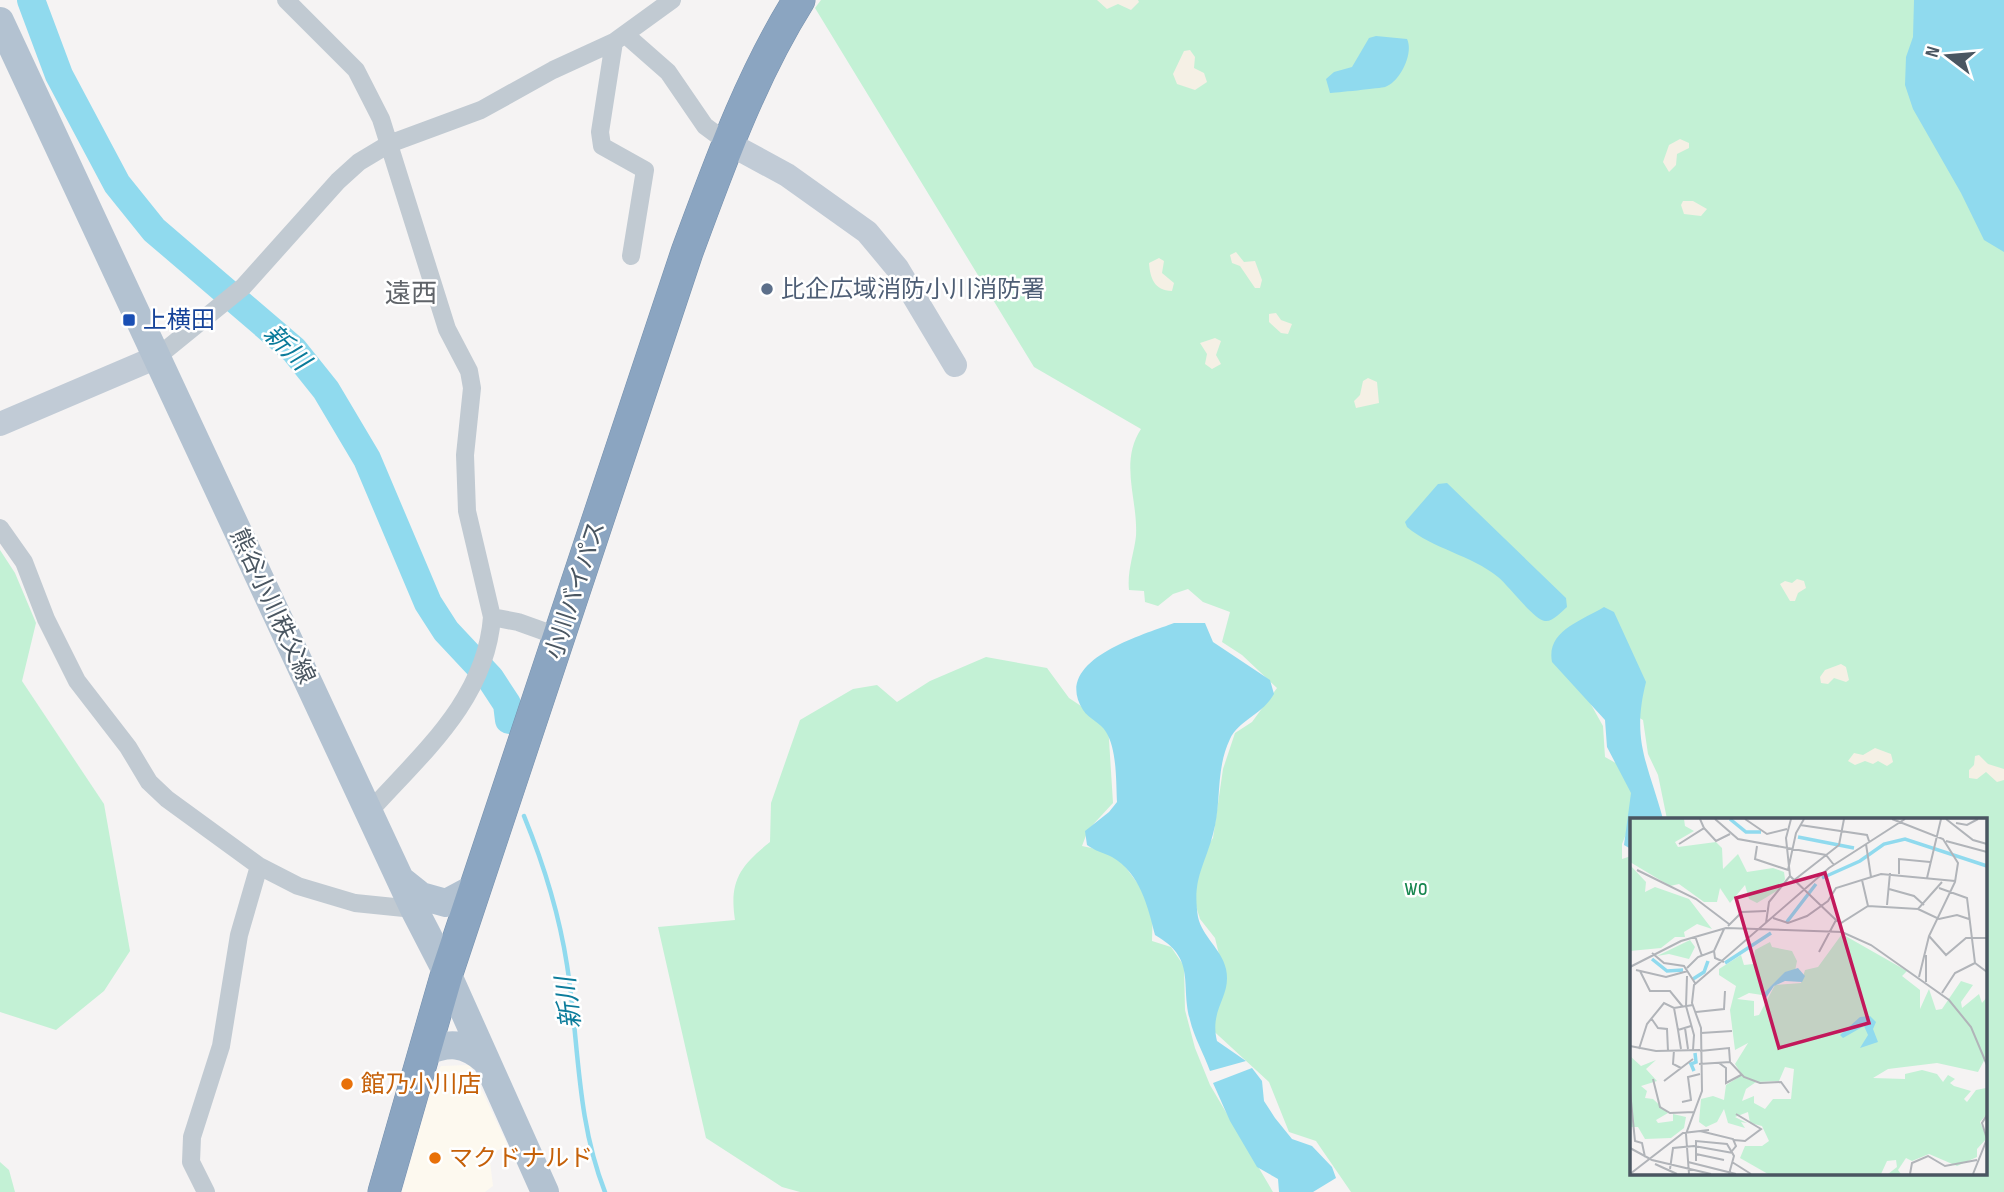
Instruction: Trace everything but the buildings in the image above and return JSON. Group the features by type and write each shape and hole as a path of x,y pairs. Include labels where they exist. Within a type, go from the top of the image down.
{"highway":[{"name":"小川バイパス","path":"384,1192 447,973 687,252 728,143 760,71 799,0"}],"main road":[{"name":"熊谷小川秩父線","path":"0,21 414,909 447,973 545,1192"},
{"path":"401,880 421,896 446,903 476,887"},
{"path":"424,1052 448,1043 458,1044 472,1049 485,1060"}],"street":[{"path":"286,0 356,70 381,119 447,329 469,370 472,388 465,454 467,511 492,617 485,654 473,688 461,710 369,812"},
{"path":"0,424 157,357 243,287 338,181 359,162 389,145 481,110 554,70 621,39 672,0"},
{"path":"621,39 668,72 705,126 728,143 787,175 867,232 897,268 955,365"},
{"path":"621,39 600,132 602,146 645,170 631,256"},
{"path":"0,528 24,562 46,619 77,681 128,747 149,782 167,799 259,866 298,886 355,903 414,909"},
{"path":"492,617 518,622 559,637"},
{"path":"206,1192 191,1162 192,1137 221,1046 239,935 259,866"}],"shaded area":[{"path":"470,1065 508,1146 489,1154 493,1186 485,1192 402,1192 435,1074 441,1066"}],"green space":[{"name":"wo","path":"821,0 2004,0 2004,1192 1351,1192 1316,1141 1289,1132 1269,1082 1207,1025 1225,979 1215,938 1200,919 1192,893 1195,864 1213,838 1223,769 1235,733 1252,722 1277,688 1242,655 1222,642 1230,612 1203,602 1188,589 1173,594 1158,606 1145,602 1144,591 1129,590 1136,536 1130,468 1131,455 1141,429 1034,367 815,8"},
{"path":"0,550 15,573 36,623 22,681 104,804 130,951 104,991 56,1030 0,1012"},
{"path":"986,657 1047,668 1069,698 1108,724 1113,803 1088,830 1082,846 1115,853 1153,904 1152,941 1171,947 1184,966 1185,1010 1195,1048 1210,1085 1273,1192 800,1192 782,1187 706,1138 658,927 735,920 734,895 739,875 751,859 770,842 771,803 800,720 853,689 877,685 897,702 930,681"},
{"path":"0,1162 9,1170 15,1192 0,1192"}],"sand":[{"path":"1097,0 1139,2 1131,10 1118,4 1107,9"},
{"path":"1190,50 1195,57 1194,68 1204,73 1207,82 1195,90 1177,84 1173,74 1184,51"},
{"path":"1680,139 1689,143 1689,148 1677,154 1676,165 1669,172 1663,162 1669,145"},
{"path":"1683,201 1693,201 1707,209 1701,216 1684,214 1681,205"},
{"path":"1236,252 1244,262 1255,261 1262,280 1260,288 1255,288 1240,266 1232,263 1230,255"},
{"path":"1159,258 1164,261 1162,273 1174,283 1172,291 1157,286 1150,273 1149,263"},
{"path":"1276,313 1281,320 1292,324 1288,334 1281,333 1269,322 1269,314"},
{"path":"1215,338 1221,341 1216,355 1221,364 1212,369 1205,364 1207,354 1200,343"},
{"path":"1368,378 1377,382 1379,403 1356,408 1354,401 1360,395 1363,381"},
{"path":"1797,579 1804,581 1806,588 1798,593 1795,601 1790,601 1780,584 1785,581 1792,583"},
{"path":"1841,664 1846,667 1849,680 1846,682 1834,678 1828,684 1821,683 1820,677 1825,670"},
{"path":"1875,748 1891,754 1893,762 1887,766 1878,761 1873,764 1865,761 1855,765 1848,761 1854,753 1863,755"},
{"path":"1979,755 1988,764 2004,769 2004,780 1997,782 1986,772 1977,779 1969,778 1969,770 1974,765 1975,756"}],"water":[{"path":"1914,0 2004,0 2004,252 1984,240 1961,193 1913,109 1905,85 1906,57 1913,37"},
{"path":"1376,36 1407,39 1409,52 1396,79 1385,87 1330,93 1326,79 1334,72 1352,67 1369,38"},
{"path":"1447,483 1566,598 1567,607 1557,616 1548,621 1540,619 1503,581 1487,569 1428,541 1407,527 1405,522 1438,484"},
{"path":"1604,607 1614,612 1646,682 1640,720 1641,737 1663,818 1630,818 1630,848 1624,845 1631,793 1607,747 1605,720 1552,662 1554,642 1576,622"},
{"path":"1174,623 1205,623 1213,642 1270,680 1274,694 1234,732 1225,751 1216,822 1198,883 1200,924 1226,969 1226,987 1216,1020 1217,1041 1246,1061 1210,1071 1190,1020 1184,973 1177,953 1155,935 1141,892 1130,872 1112,857 1087,845 1085,831 1117,802 1110,739 1104,729 1083,710 1076,692 1079,677 1105,652"},
{"path":"1252,1068 1262,1081 1264,1101 1275,1118 1292,1139 1312,1146 1332,1167 1336,1178 1313,1192 1279,1192 1278,1179 1257,1167 1230,1121 1213,1083"}],"waterway":[{"name":"新川","path":"31,0 59,75 117,184 154,230 294,350 326,390 367,459 428,603 446,631 490,678 507,704 509,720"},
{"name":"新川","path":"524,816 560,927 571,994 583,1108 605,1192"}],"place":[{"name":"比企広域消防小川消防署","path":"767,289"},
{"name":"上横田","path":"129,320"},
{"name":"館乃小川店","path":"347,1084"},
{"name":"マクドナルド","path":"435,1158"}],"district":[{"name":"遠西","path":"411,293"}]}
